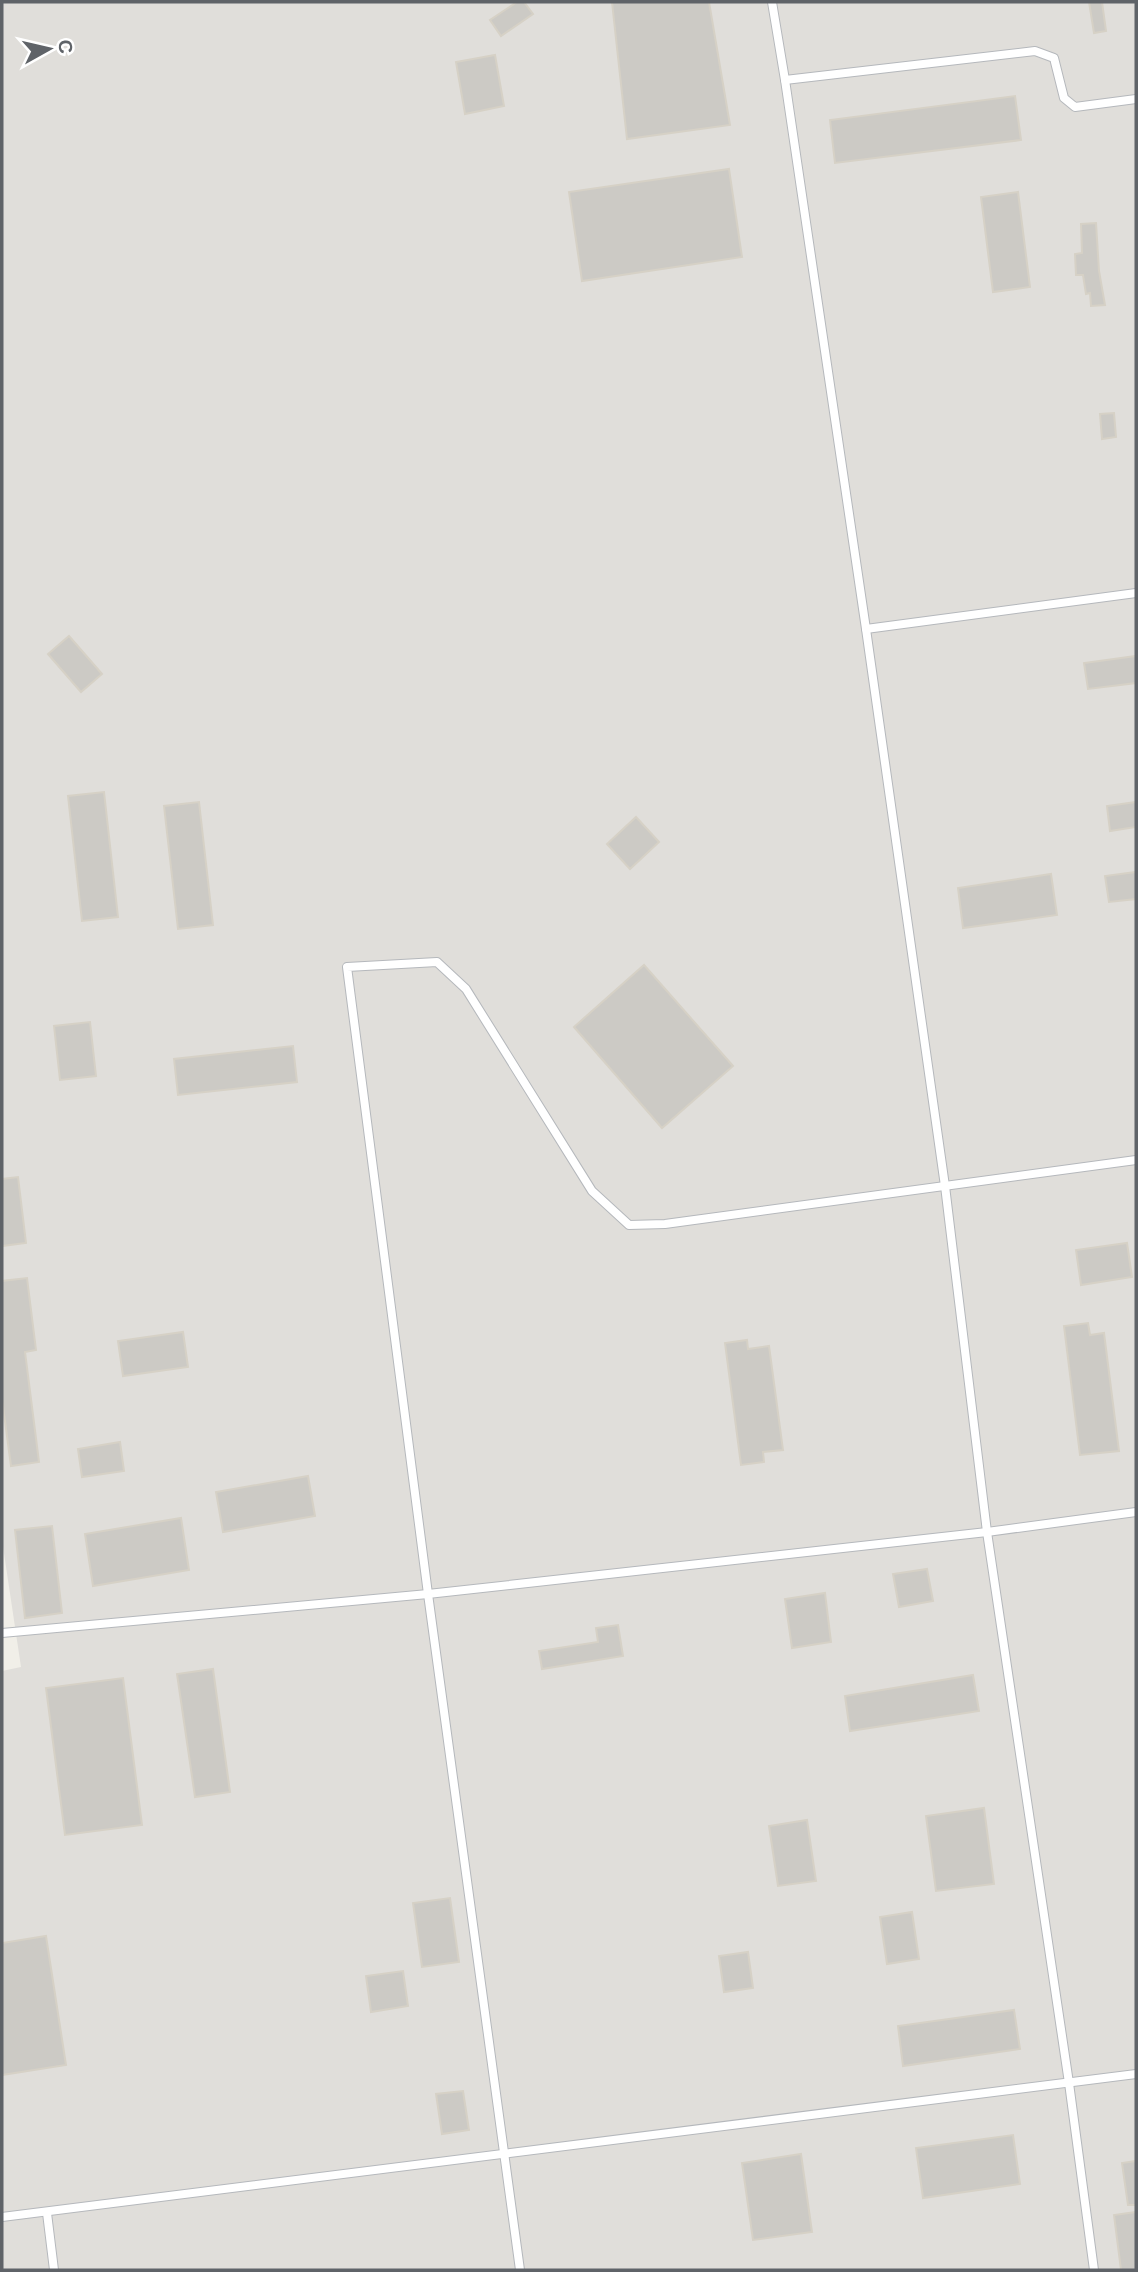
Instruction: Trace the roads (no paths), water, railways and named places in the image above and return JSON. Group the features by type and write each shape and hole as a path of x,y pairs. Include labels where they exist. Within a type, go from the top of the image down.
{"lane":[{"path":"772,2 866,629 945,1186 987,1532 1094,2270"},
{"path":"785,80 1035,51 1055,58 1064,98 1075,107 1136,99"},
{"path":"866,629 1136,593"},
{"path":"520,2270 428,1594 347,967 436,962 466,989 592,1191 629,1225 665,1224 1136,1160"},
{"path":"2,1633 428,1594 987,1532 1136,1511"},
{"path":"2,2217 1136,2074"},
{"path":"47,2213 54,2270"}]}
